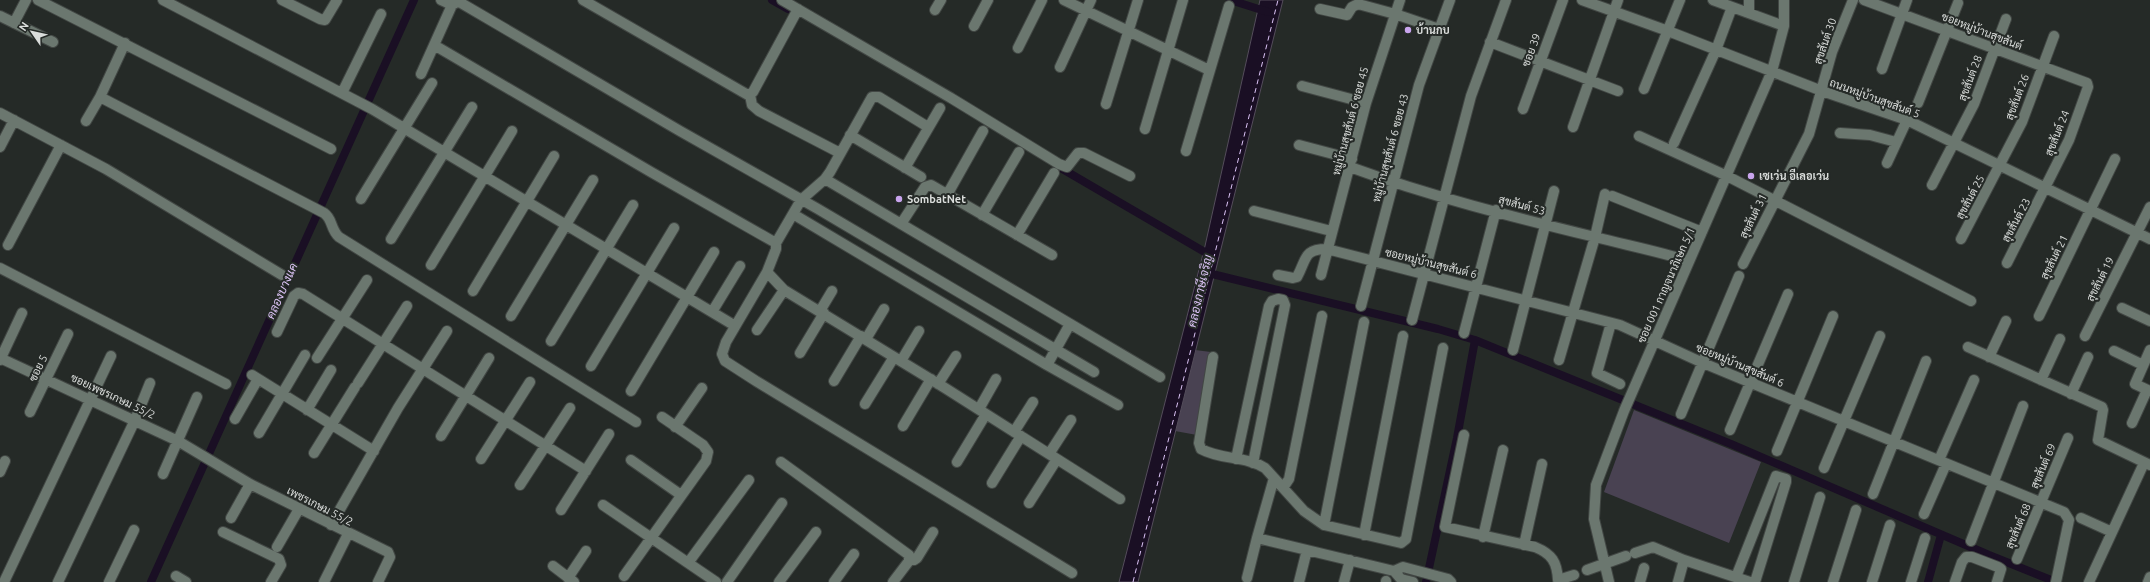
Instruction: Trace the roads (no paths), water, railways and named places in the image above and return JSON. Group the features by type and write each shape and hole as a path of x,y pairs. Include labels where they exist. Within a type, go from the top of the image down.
{"street":[{"path":"14,23 26,0"},
{"path":"38,0 331,149"},
{"path":"163,0 366,106 732,324"},
{"path":"282,0 320,19 325,20 338,0"},
{"path":"441,0 452,5"},
{"path":"583,0 750,95"},
{"path":"782,0 951,98 1059,164 1067,167 1078,153 1084,153 1130,176"},
{"path":"935,10 941,0"},
{"path":"974,26 988,0"},
{"path":"1018,48 1042,0"},
{"path":"1064,0 1209,70"},
{"path":"1060,67 1091,0"},
{"path":"1106,104 1138,0"},
{"path":"1145,129 1183,0"},
{"name":"หมู่บ้านสุขสันต์ 6 ซอย 45","path":"1320,275 1366,103 1400,0"},
{"name":"หมู่บ้านสุขสันต์ 6 ซอย 43","path":"1361,306 1419,85 1450,0"},
{"path":"1412,320 1471,96 1506,0"},
{"name":"ซอย 39","path":"1523,109 1563,0"},
{"name":"ถนนหมู่บ้านสุขสันต์ 5","path":"1582,0 1668,31 1822,91 1907,120 2150,239"},
{"path":"1573,127 1618,0"},
{"path":"1644,89 1680,0"},
{"path":"1713,0 1784,26"},
{"path":"1749,13 1750,0"},
{"name":"ซอย 001 กาญจนาภิเษก 5/1","path":"1609,582 1594,519 1596,485 1624,411 1654,340 1772,71 1784,26 1784,0"},
{"name":"สุขสันต์ 30","path":"1822,91 1832,52 1853,0"},
{"name":"ซอยหมู่บ้านสุขสันต์","path":"1864,0 2042,67 2084,81 2088,87"},
{"path":"1882,69 1907,0"},
{"path":"421,74 452,5 457,2 461,3 1094,372"},
{"path":"1320,9 1343,16 1350,13 1352,7 1361,2 1439,30"},
{"path":"1918,103 1958,3"},
{"path":"1186,151 1229,6"},
{"path":"1674,143 1716,50 1732,7"},
{"path":"798,9 750,95 752,105 759,111 840,153"},
{"path":"342,93 381,14"},
{"path":"0,16 53,42"},
{"name":"สุขสันต์ 28","path":"1932,185 1974,104 2006,20"},
{"name":"สุขสันต์ 26","path":"2000,166 2022,122 2054,36"},
{"path":"1490,42 1618,91"},
{"path":"86,121 100,97 124,43"},
{"path":"434,45 776,243"},
{"path":"361,199 432,83"},
{"path":"1302,86 1366,103"},
{"name":"สุขสันต์ 24","path":"2046,188 2069,140 2088,87"},
{"name":"สุขสันต์ 31","path":"1743,264 1809,134 1822,91"},
{"path":"928,127 875,96 869,100 825,179 801,200 776,243 776,249 767,272 726,342 722,354 726,360 756,381 1072,573"},
{"path":"100,97 317,209 328,216 332,229 339,236 636,422"},
{"path":"391,239 472,107"},
{"path":"904,168 940,108"},
{"path":"0,113 106,169 282,275"},
{"path":"0,147 14,120"},
{"path":"1887,163 1907,120"},
{"path":"431,265 512,131"},
{"path":"947,195 983,131"},
{"path":"1840,133 1870,135 1896,142"},
{"path":"850,135 921,177"},
{"path":"1639,136 1727,176 1971,301"},
{"path":"8,245 61,145"},
{"name":"สุขสันต์ 53","path":"1300,145 1351,163 1393,183 1596,237 1646,248 1689,261"},
{"path":"982,215 1018,152"},
{"path":"473,290 554,156"},
{"name":"สุขสันต์ 21","path":"2039,316 2115,158"},
{"name":"สุขสันต์ 25","path":"1961,239 2000,166"},
{"path":"1017,235 1054,173"},
{"path":"825,179 1160,377"},
{"path":"511,316 593,180"},
{"path":"901,224 928,185 1052,255"},
{"name":"สุขสันต์ 23","path":"2007,263 2046,188"},
{"path":"1513,350 1554,191"},
{"path":"1559,360 1608,195 1702,232"},
{"path":"551,341 633,205"},
{"name":"สุขสันต์ 19","path":"2085,336 2150,207"},
{"path":"1464,333 1496,210"},
{"path":"1254,211 1332,231"},
{"path":"793,214 1047,365 1118,405"},
{"path":"591,366 674,228"},
{"path":"1278,275 1293,278 1297,277 1308,254 1314,249 1327,249"},
{"name":"ซอยหมู่บ้านสุขสันต์ 6","path":"1327,249 1574,312 1611,323 1844,422 2064,512 2069,520 2057,579"},
{"path":"631,391 714,252"},
{"path":"712,312 740,266"},
{"path":"0,268 226,384"},
{"path":"767,272 784,290 935,381 1120,499"},
{"path":"1681,414 1739,276"},
{"path":"317,358 367,280"},
{"path":"757,330 784,290"},
{"path":"800,353 832,291"},
{"path":"277,332 294,296 298,293 343,319 586,471"},
{"path":"1730,430 1788,294"},
{"path":"1236,459 1269,306 1272,301 1278,299 1283,300 1285,305 1253,462"},
{"path":"314,453 407,306"},
{"path":"2122,308 2150,321"},
{"path":"834,381 884,309"},
{"path":"0,358 22,313"},
{"path":"1283,488 1289,479 1322,316"},
{"path":"1777,451 1833,316"},
{"path":"1989,357 2006,321"},
{"path":"1324,525 1364,322"},
{"path":"1611,323 1597,373 1620,384"},
{"path":"1047,365 1070,324"},
{"path":"331,525 447,331"},
{"path":"865,404 918,331"},
{"name":"ซอย 5","path":"30,412 68,334"},
{"path":"1364,535 1403,336"},
{"path":"1824,468 1880,336"},
{"path":"2041,380 2060,339"},
{"path":"1968,347 2103,409 2098,440 2147,464 2112,532 2089,582"},
{"path":"1213,357 1199,443 1201,449 1209,454 1253,462 1265,468 1304,511 1324,525 1401,543 1406,539 1443,348"},
{"path":"2132,423 2149,391 2135,384 2150,350"},
{"path":"2114,351 2143,366"},
{"path":"259,433 305,355"},
{"path":"5,580 111,356"},
{"path":"903,426 935,381 956,356"},
{"path":"2071,394 2088,357"},
{"name":"ซอยเพชรเกษม 55/2","path":"0,358 135,420 201,453 213,461"},
{"path":"441,436 489,358"},
{"path":"1873,494 1926,361"},
{"path":"307,410 331,370"},
{"path":"235,419 255,376 374,451"},
{"path":"957,462 983,412 996,379"},
{"path":"1924,514 1974,380"},
{"path":"481,460 530,382"},
{"path":"58,582 135,420 150,383"},
{"path":"675,426 702,388"},
{"path":"162,474 197,397"},
{"path":"992,483 1033,402"},
{"path":"1971,541 1992,482 2023,406"},
{"path":"520,485 570,408"},
{"path":"624,576 706,461 708,452 703,445 662,417"},
{"path":"1029,503 1071,420"},
{"path":"561,510 609,434"},
{"path":"1464,434 1445,525 1448,528 1524,545 1546,552 1554,560 1557,569 1557,581 1574,576"},
{"name":"สุขสันต์ 69","path":"2041,503 2068,438"},
{"path":"1483,537 1503,450"},
{"path":"631,460 681,494"},
{"path":"0,472 5,461"},
{"name":"เพชรเกษม 55/2","path":"213,461 250,484 390,555 378,582"},
{"path":"781,462 914,560 917,558 933,532"},
{"path":"1524,545 1542,464"},
{"path":"1736,577 1776,476 1786,479 1786,482 1755,582"},
{"path":"1247,578 1274,478"},
{"path":"688,563 749,480"},
{"path":"231,518 250,484"},
{"path":"1794,582 1820,496"},
{"path":"727,582 782,503"},
{"name":"สุขสันต์ 68","path":"2017,559 2041,503"},
{"path":"603,505 716,582"},
{"path":"277,547 299,509"},
{"path":"1833,582 1856,510"},
{"path":"2081,518 2112,532"},
{"path":"1872,582 1890,525"},
{"path":"109,582 134,530"},
{"path":"223,532 279,559 281,565 271,582"},
{"path":"779,582 816,532"},
{"path":"324,582 348,534"},
{"path":"1257,538 1394,571 1406,568 1450,580"},
{"path":"1911,582 1925,538"},
{"path":"1588,570 1604,563 1653,547 1684,560 1750,582"},
{"path":"1299,582 1307,550"},
{"path":"553,566 571,580 586,551"},
{"path":"834,582 854,554"},
{"path":"1955,582 1963,559 1966,557 1998,566 2001,569 1997,582"},
{"path":"893,582 910,558"},
{"path":"1344,582 1350,560"},
{"path":"1678,582 1684,560"},
{"path":"1640,582 1644,568"},
{"path":"1394,571 1401,579 1413,582"},
{"path":"1716,582 1719,572"},
{"path":"176,576 186,582"},
{"path":"2148,582 2150,577"}],"water":[{"name":"คลองภาษีเจริญ","path":"1260,0 1283,0 1138,582 1119,582 1205,246"}],"waterway":[{"name":"คลองบางแค","path":"151,582 414,0"},
{"path":"772,0 788,9"},
{"path":"1230,0 1268,12"},
{"name":"คลองภาษีเจริญ","path":"1059,167 1208,254"},
{"name":"คลองภาษีเจริญ","path":"1204,272 1438,329 1475,340 1731,444 1989,555 2056,582"},
{"path":"1426,582 1457,438 1475,340"},
{"path":"1928,582 1941,535"}],"place":[{"name":"บ้านกบ","path":"1408,30"},
{"name":"เซเว่น อีเลอเว่น","path":"1751,176"},
{"name":"SombatNet","path":"899,199"}]}
